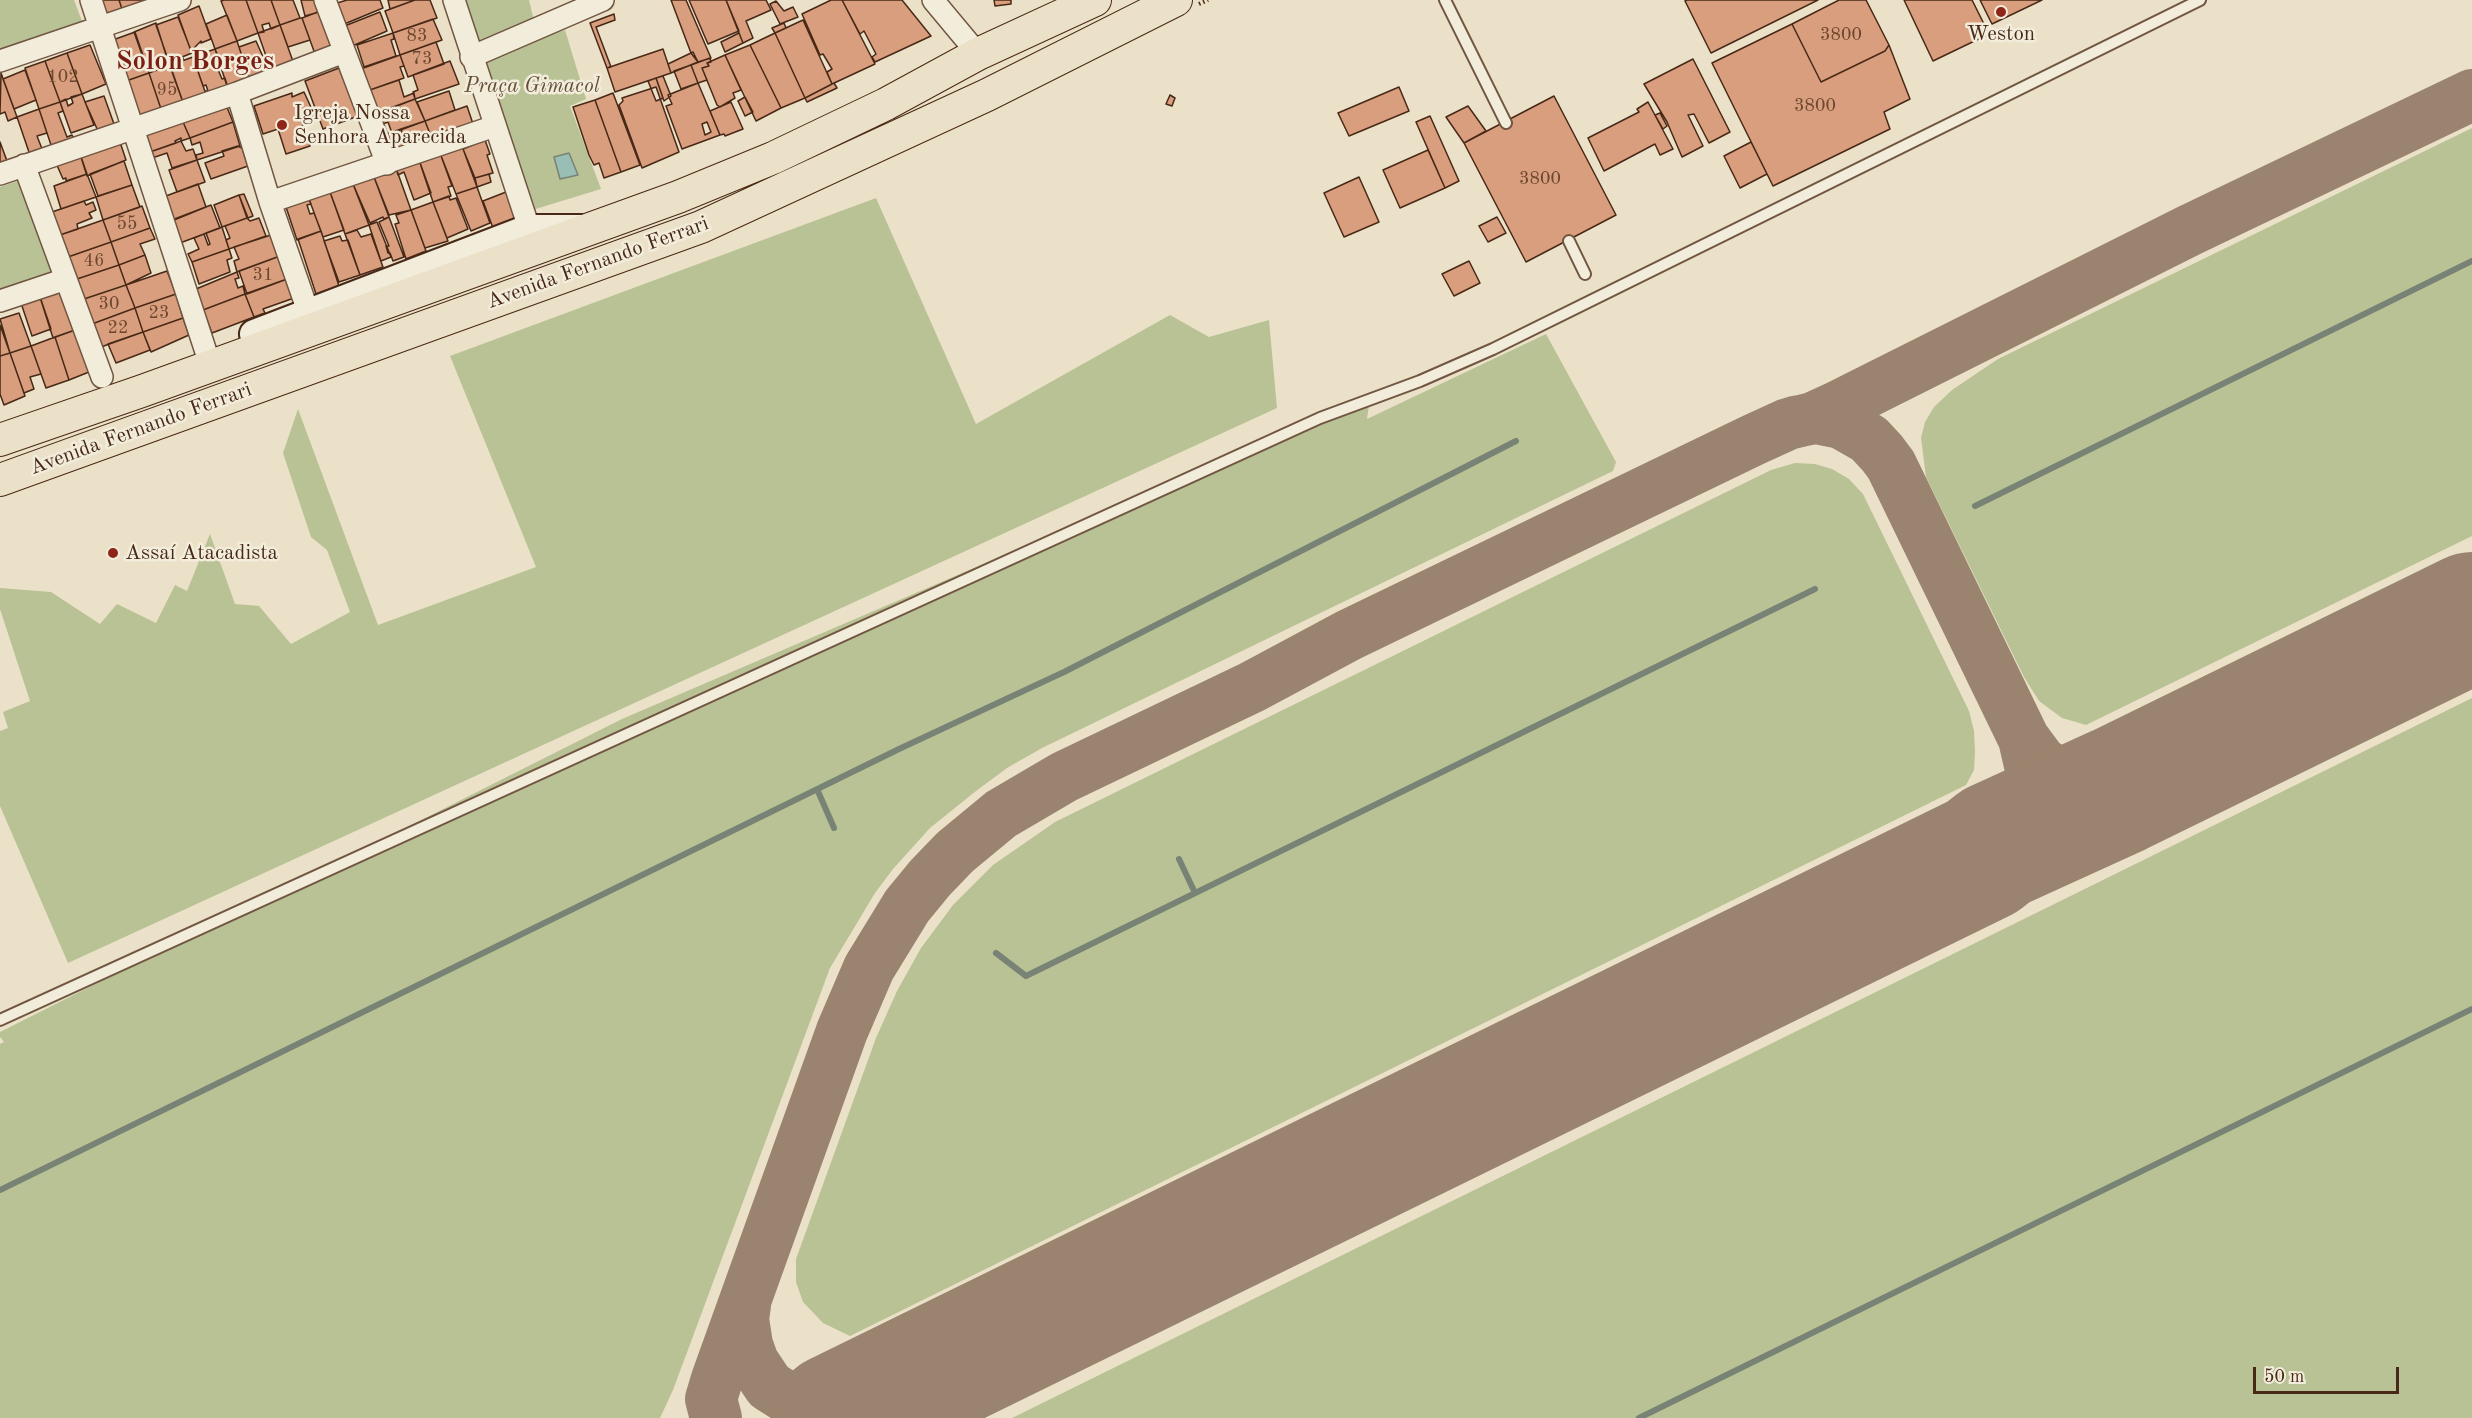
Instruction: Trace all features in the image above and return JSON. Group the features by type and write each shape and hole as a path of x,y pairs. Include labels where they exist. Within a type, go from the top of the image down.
{"main road":[{"name":"Avenida Fernando Ferrari","path":"0,440 142,391 532,239 589,230 678,197 773,158 886,104 978,54 1095,0"},
{"name":"Avenida Fernando Ferrari","path":"0,480 701,227 919,127 1176,0"},
{"path":"978,54 1037,69"}],"street":[{"path":"91,0 206,352"},
{"path":"0,61 180,0"},
{"path":"325,0 387,164"},
{"path":"454,0 532,239"},
{"path":"471,57 603,0"},
{"path":"933,0 978,54"},
{"path":"0,174 237,93 344,52"},
{"path":"237,93 270,202 309,314"},
{"path":"270,202 495,126"},
{"path":"24,165 102,377"},
{"name":"Avenida Fernando Ferrari","path":"142,391 165,369 206,352 309,314 532,239"},
{"path":"0,301 66,279"}],"lane":[{"path":"1445,0 1506,123"},
{"path":"0,1020 1320,418 1420,381 1493,349 2200,0"},
{"path":"1569,240 1585,274"}],"green space":[{"path":"0,0 74,0 82,21 0,54"},
{"path":"466,0 529,0 534,21 479,41 467,13"},
{"name":"Praça Gimacol","path":"565,30 586,99 570,106 601,189 529,211 478,58"},
{"path":"2472,128 2472,536 2086,725 2062,718 2039,701 2024,677 1926,477 1921,438 1925,422 1934,407 1952,390 1998,359"},
{"path":"23,179 57,274 0,291 0,187"},
{"path":"876,198 976,424 1170,315 1209,337 1269,320 1277,408 68,963 0,806 0,731 8,728 3,712 30,701 0,609 0,588 51,592 100,624 117,604 156,623 175,585 187,591 210,534 235,604 259,606 291,644 350,612 327,550 311,537 283,453 298,409 378,625 536,567 450,356"},
{"path":"1546,334 1616,462 1613,471 1042,748 1007,768 930,828 893,869 875,893 830,968 673,1390 660,1418 0,1418 0,1044 4,1042 0,1037 0,1032 622,719 1370,398 1367,419"},
{"path":"1795,463 1815,464 1832,469 1849,479 1863,494 1969,711 1974,731 1975,752 1974,770 1966,785 850,1336 823,1323 803,1302 796,1282 796,1259 876,1038 897,991 921,948 953,905 993,865 1055,822 1771,470"},
{"path":"2472,698 2472,1418 1012,1418"}],"water":[{"path":"569,153 578,175 560,179 554,157"}],"building":[{"path":"96,0 119,0 124,15 104,22"},
{"path":"119,0 144,0 148,9 124,15"},
{"path":"246,0 258,33 237,41 221,1"},
{"path":"246,0 271,0 280,25 271,29 269,23 262,25 264,32 258,33"},
{"path":"271,0 293,0 300,18 280,25"},
{"path":"301,0 315,0 319,12 305,16"},
{"path":"347,0 380,0 383,8 342,25 334,4"},
{"path":"388,0 415,0 390,9"},
{"path":"415,0 430,0 437,18 393,33 385,11"},
{"path":"671,0 686,0 711,58 698,62 691,53"},
{"path":"689,0 726,0 739,31 708,44"},
{"path":"726,0 766,0 771,10 746,21 753,38 743,43"},
{"path":"831,0 842,0 875,64 832,84 827,72 832,69 823,54 820,55 802,14"},
{"path":"842,0 902,0 931,36 875,62 872,57 876,54 864,31 860,34"},
{"path":"994,0 1011,0 1011,4 995,6"},
{"path":"1818,0 1711,53 1685,1"},
{"path":"1839,0 1866,0 1889,45 1885,51 1821,82 1792,24"},
{"path":"1904,0 1972,0 1989,34 1933,61"},
{"name":"Weston","path":"1980,0 2042,0 1992,24"},
{"path":"776,1 784,11 793,7 798,17 780,24 770,4"},
{"path":"199,6 211,39 201,43 201,41 191,51 178,15"},
{"path":"323,10 334,47 315,54 302,18"},
{"path":"380,12 387,31 350,47 342,27"},
{"path":"614,14 615,20 596,27 611,67 607,68 590,23"},
{"path":"227,15 237,41 215,49 206,24"},
{"path":"178,17 192,53 182,57 184,60 170,65 156,25"},
{"path":"302,18 310,40 288,47 280,25"},
{"path":"433,19 442,40 400,55 393,33"},
{"path":"803,20 832,84 805,98 775,33"},
{"path":"156,23 167,58 146,66 134,32"},
{"path":"784,23 786,28 775,33 772,28"},
{"path":"1792,24 1821,82 1885,51 1889,45 1910,99 1884,112 1890,129 1773,186 1712,63"},
{"path":"280,25 295,67 273,76 258,33"},
{"path":"135,32 149,73 126,81 110,41"},
{"path":"393,33 394,39 391,40 396,56 364,67 357,45"},
{"path":"739,33 743,43 725,52 721,42"},
{"path":"775,33 805,98 781,108 750,45"},
{"path":"237,41 251,84 229,92 215,49"},
{"path":"256,41 264,59 267,58 273,76 251,84 239,47"},
{"path":"436,42 444,64 408,77 400,55"},
{"path":"90,45 106,84 82,94 67,53"},
{"path":"750,45 781,108 756,121 725,55"},
{"path":"215,49 219,58 214,60 222,79 225,78 229,92 208,100 206,85 203,86 193,57"},
{"path":"663,49 671,73 615,92 607,68"},
{"path":"693,52 698,62 671,73 668,64"},
{"path":"67,53 82,94 60,102 45,61"},
{"path":"400,55 404,66 400,67 404,78 367,91 358,70"},
{"path":"725,55 741,90 733,93 735,98 720,107 717,105 702,68 709,66 707,63"},
{"path":"193,57 208,100 185,108 171,69 181,65 179,62"},
{"path":"710,58 711,62 707,63 709,66 702,68 707,80 698,83 691,65"},
{"path":"1693,59 1730,132 1709,143 1694,114 1688,115 1703,146 1682,157 1667,122 1644,84"},
{"path":"45,61 60,102 39,109 25,68"},
{"path":"450,61 459,84 415,99 413,92 418,90 413,75"},
{"path":"170,65 185,108 163,115 149,73"},
{"path":"691,65 698,83 681,89 674,71"},
{"path":"339,68 358,116 323,129 305,81"},
{"path":"25,70 36,100 14,109 3,79"},
{"path":"1,73 17,117 8,121 5,112 0,114"},
{"path":"149,73 163,115 139,120 126,81"},
{"path":"663,76 671,96 664,101 656,78"},
{"path":"656,78 663,98 656,101 648,81"},
{"path":"399,80 404,97 414,93 415,99 374,114 367,91"},
{"path":"698,83 720,135 682,149 666,106 672,104 668,95"},
{"path":"834,83 837,88 807,102 805,98"},
{"path":"656,87 679,152 642,168 619,105 623,101 622,98"},
{"path":"1399,87 1409,111 1349,136 1338,113"},
{"path":"449,91 455,110 425,121 417,102"},
{"name":"Igreja Nossa Senhora Aparecida","path":"304,92 315,116 301,120 310,146 286,154 278,129 263,134 254,106 292,93 292,97"},
{"path":"613,93 640,165 621,172 595,100"},
{"path":"82,94 94,125 71,133 60,102 66,99 68,106 73,103 71,97"},
{"path":"1170,95 1175,98 1172,106 1166,104"},
{"path":"104,96 114,124 98,131 85,102"},
{"path":"1554,96 1616,215 1526,262 1464,143"},
{"path":"745,97 753,112 745,116 738,101"},
{"path":"415,99 425,121 392,133 388,122 380,125 376,114"},
{"path":"224,100 233,122 190,138 183,122"},
{"path":"595,100 621,172 604,178 599,163 594,165 589,155 573,107"},
{"path":"60,102 63,111 58,113 67,137 72,135 75,142 53,151 39,109"},
{"path":"731,102 743,129 725,136 720,135 710,111"},
{"path":"1648,102 1673,149 1660,155 1655,144 1604,171 1588,138 1639,112 1637,109"},
{"path":"467,106 475,130 434,144 425,121"},
{"path":"1468,106 1486,131 1464,143 1446,117"},
{"path":"39,109 47,133 37,136 44,154 31,158 17,117"},
{"path":"1660,113 1667,126 1663,129 1655,115"},
{"path":"1430,116 1459,181 1445,188 1416,122"},
{"path":"425,121 434,144 408,153 401,129"},
{"path":"183,122 190,138 181,141 181,138 175,141 176,143 150,152 143,133"},
{"path":"233,122 240,146 197,160 196,155 203,153 200,142 192,145 190,138"},
{"path":"707,122 711,132 705,135 702,124"},
{"path":"401,129 408,153 390,159 381,136"},
{"path":"119,139 126,160 87,176 80,154"},
{"path":"485,140 493,173 475,178 463,149"},
{"path":"181,141 186,151 193,149 197,160 172,168 167,153 152,158 150,152"},
{"path":"0,142 10,169 0,172"},
{"path":"1751,142 1767,174 1740,188 1724,156"},
{"path":"238,146 242,148 248,166 211,179 205,163 224,156 222,151"},
{"path":"462,146 477,187 456,194 440,153"},
{"path":"1428,150 1445,188 1400,208 1383,170"},
{"path":"440,153 452,186 448,187 451,196 433,202 419,160"},
{"path":"80,154 87,174 66,181 56,163"},
{"path":"197,160 205,182 177,192 169,170"},
{"path":"419,160 431,193 414,200 404,172 398,175 396,168"},
{"path":"124,161 132,185 98,196 90,174"},
{"path":"396,168 411,210 389,215 374,177"},
{"path":"87,174 96,197 61,209 54,186"},
{"path":"489,174 491,182 477,187 475,178"},
{"path":"374,177 389,217 384,219 383,217 370,223 353,184"},
{"path":"1359,177 1379,222 1344,237 1324,193"},
{"path":"198,184 206,207 174,220 166,196"},
{"path":"353,184 369,225 345,234 330,192"},
{"path":"132,185 140,207 103,220 96,197"},
{"path":"477,187 490,223 471,231 456,194"},
{"path":"330,192 344,230 323,237 309,199"},
{"path":"506,192 516,221 493,228 483,201"},
{"path":"244,194 253,216 248,218 239,195"},
{"path":"239,195 247,218 222,227 214,205"},
{"path":"449,196 450,200 456,198 468,229 447,238 433,202"},
{"path":"309,199 311,204 307,205 310,214 314,213 321,231 297,240 286,207"},
{"path":"84,201 86,205 93,202 96,210 89,213 92,218 77,224 78,229 60,235 52,212"},
{"path":"433,202 448,241 425,248 411,210"},
{"path":"211,205 220,228 180,243 172,220"},
{"path":"142,206 150,228 111,242 103,220"},
{"path":"411,210 426,251 406,259 395,224 399,223 396,215"},
{"path":"389,217 404,257 393,261 388,253 386,246 389,246 379,222"},
{"path":"1497,217 1506,233 1488,242 1479,226"},
{"path":"247,218 250,221 259,218 266,236 229,249 226,240 230,238 225,226"},
{"path":"103,220 111,242 68,257 60,235"},
{"path":"377,222 391,257 381,261 369,225"},
{"path":"222,227 229,249 192,262 188,254 199,249 194,238 204,234 208,245 210,244 206,233"},
{"path":"150,228 155,239 140,244 145,255 119,265 111,242"},
{"path":"357,230 361,237 371,234 383,267 360,275 345,234"},
{"path":"321,231 339,286 316,294 298,239"},
{"path":"271,235 280,256 237,272 234,261 239,259 234,247"},
{"path":"340,236 342,241 348,240 360,275 339,282 324,241"},
{"path":"111,242 119,265 77,279 68,257"},
{"path":"229,249 232,258 227,260 230,272 199,284 192,262"},
{"path":"145,255 151,273 126,285 119,265"},
{"path":"280,256 287,279 247,294 239,271"},
{"path":"1469,261 1480,283 1454,296 1442,274"},
{"path":"119,265 126,285 84,299 77,279"},
{"path":"167,271 176,294 135,308 126,285"},
{"path":"237,272 239,278 235,279 238,288 243,286 245,294 203,310 196,289"},
{"path":"287,279 294,298 263,309 265,313 254,317 245,294"},
{"path":"126,285 135,308 92,324 84,299"},
{"path":"60,286 75,330 53,338 39,294"},
{"path":"39,294 51,329 32,336 20,300"},
{"path":"176,294 183,318 143,332 135,308"},
{"path":"245,294 254,317 212,333 203,310"},
{"path":"135,308 143,332 101,347 92,324"},
{"path":"19,313 31,346 10,353 0,319"},
{"path":"183,318 189,335 151,352 143,332"},
{"path":"0,325 10,353 0,356"},
{"path":"75,330 89,372 69,380 55,337"},
{"path":"143,332 150,350 116,363 108,344"},
{"path":"55,337 69,380 46,388 31,346"},
{"path":"31,346 41,374 30,377 34,389 24,393 10,353"},
{"path":"10,353 25,396 4,405 0,394 0,356"}],"waterway":[{"path":"1975,506 2472,261"},
{"path":"0,1190 899,749 1064,672 1516,441"},
{"path":"996,953 1026,976 1815,589"},
{"path":"817,789 834,828"},
{"path":"1179,859 1195,893"},
{"path":"1639,1418 2472,1009"}],"taxiway":[{"path":"716,1418 711,1399 717,1379 842,1031 869,968 907,906 930,878 955,852 1001,814 1064,777 1252,687 1349,635 1753,440 1788,424 1813,418 1835,408 2190,230 2472,95"},
{"path":"1794,422 1816,418 1841,423 1869,439 1891,465 2024,739 2032,774 2028,799 2015,826 1996,846"},
{"path":"2024,739 2041,762 2054,771 2074,780 2119,790"},
{"path":"745,1305 743,1319 747,1345 753,1362 769,1386 791,1400 819,1409 839,1409 868,1403"}],"runway":[{"path":"837,1418 1982,857 1996,846 2119,790 2472,617"}],"place":[{"name":"Weston","path":"2001,12"},
{"name":"Igreja Nossa Senhora Aparecida","path":"282,125"},
{"name":"Assaí Atacadista","path":"113,553"}],"district":[{"name":"Solon Borges","path":"195,62"}]}
